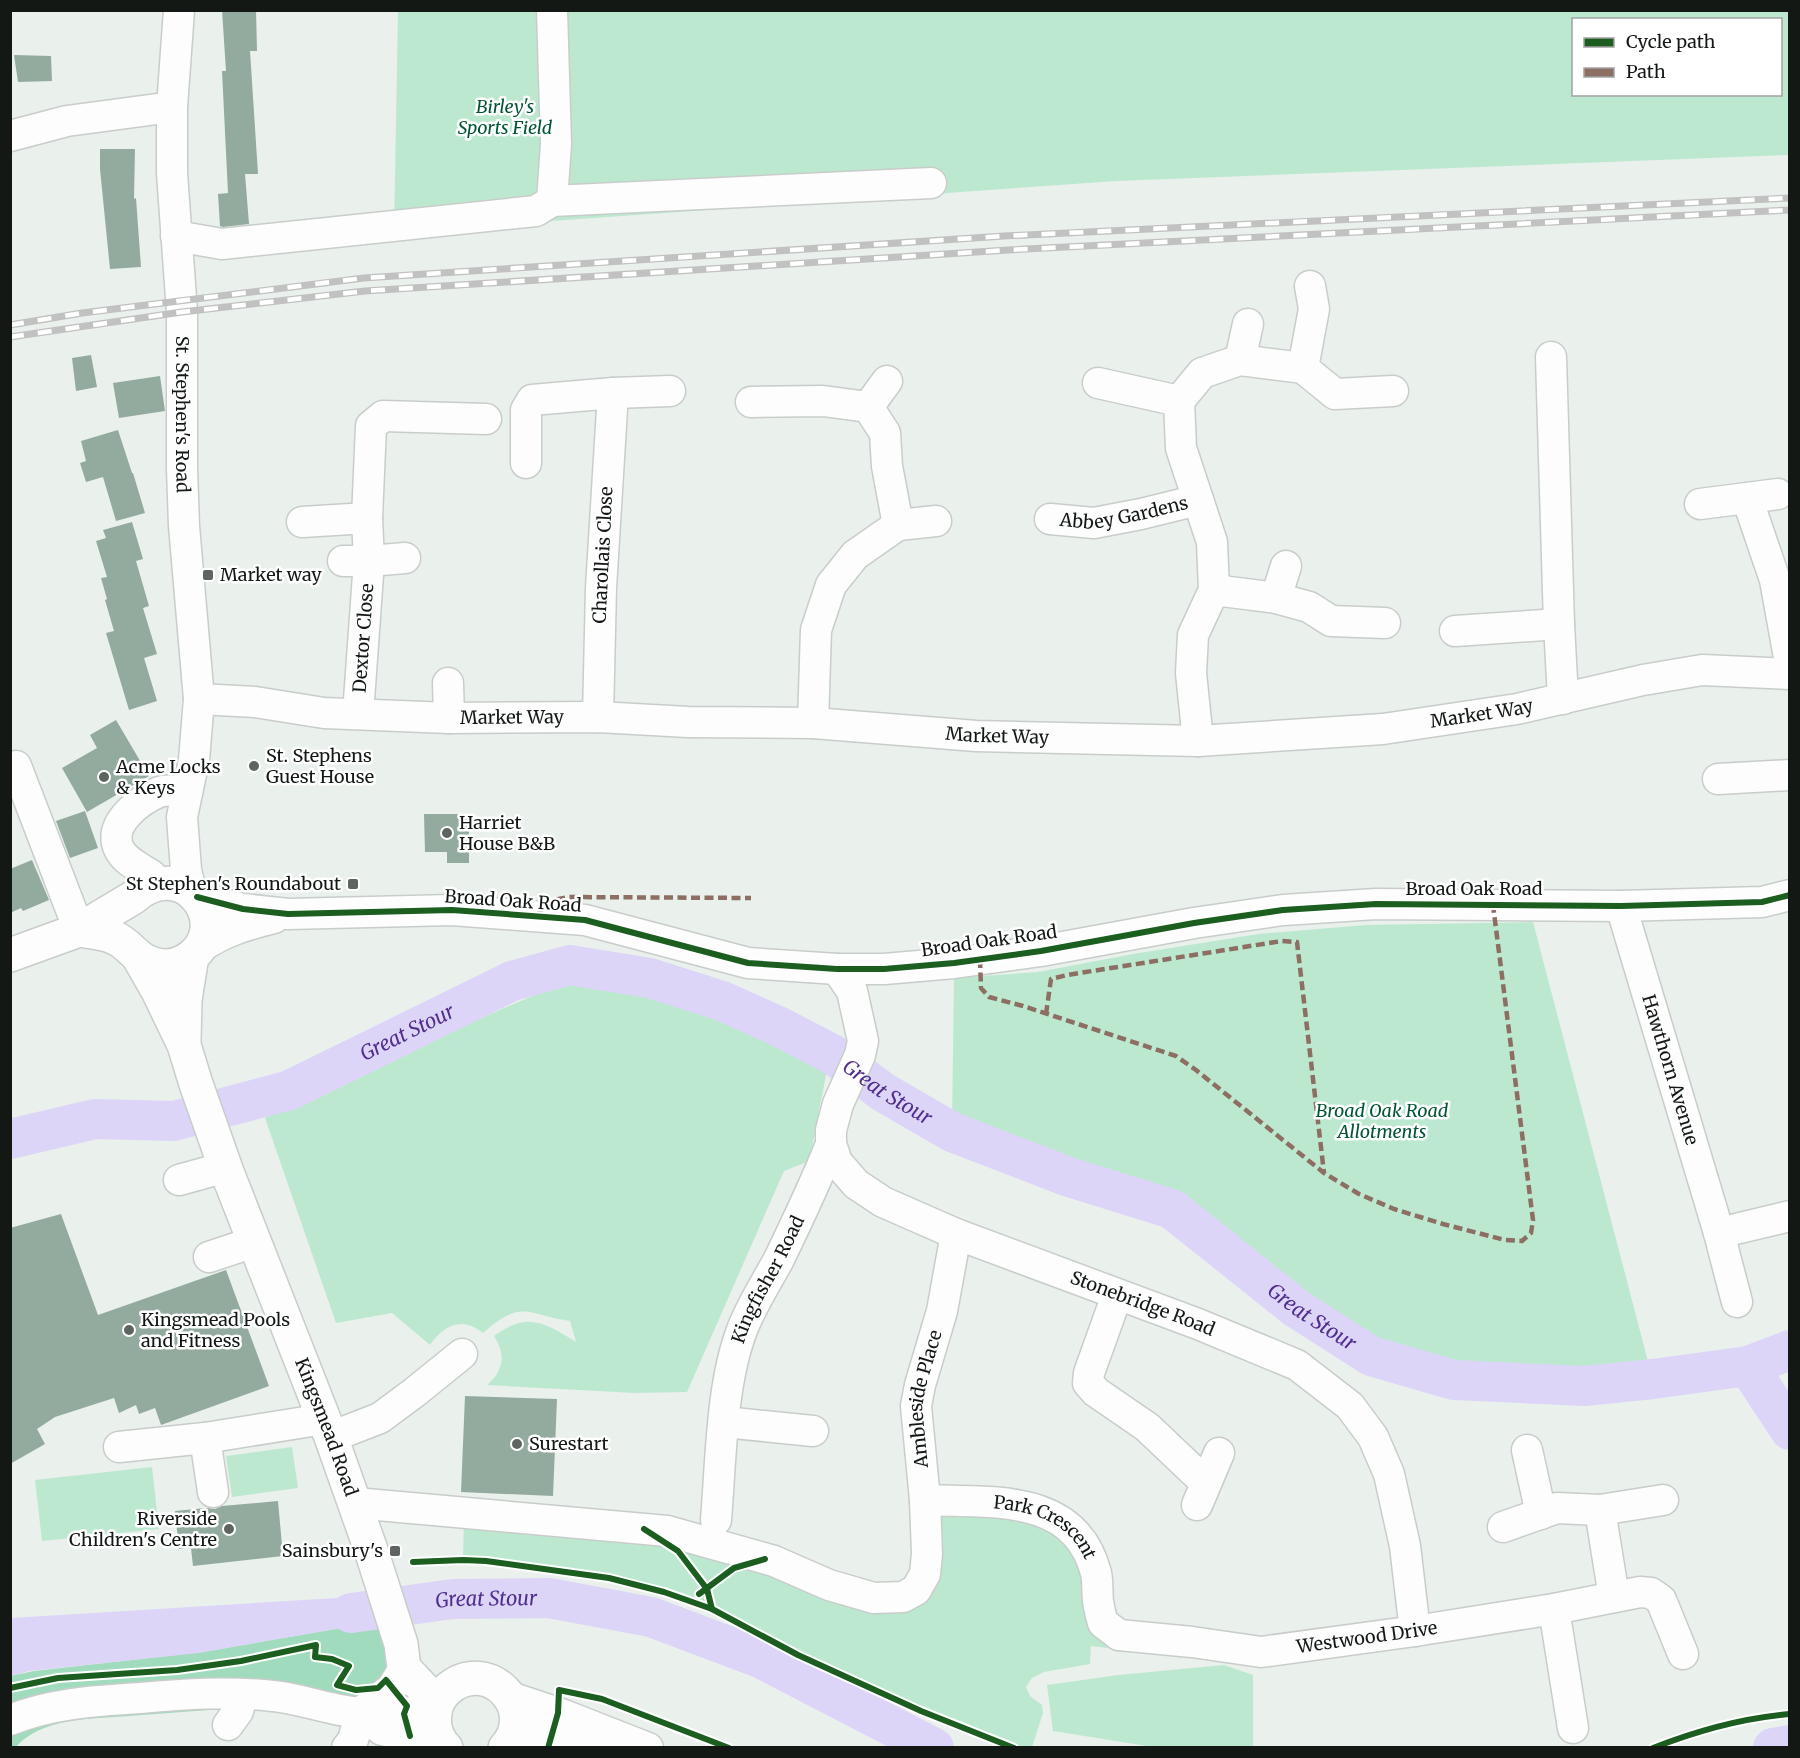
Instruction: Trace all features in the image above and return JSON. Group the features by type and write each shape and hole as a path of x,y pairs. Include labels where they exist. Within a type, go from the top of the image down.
{"main road":[{"path":"10,955 80,930 142,887 166,883 179,885 194,894"},
{"name":"St. Stephen's Road","path":"135,952 125,936 124,922 127,909 142,887"},
{"name":"St. Stephen's Road","path":"194,894 203,906 207,927 205,938 196,952"},
{"path":"80,930 116,938 148,962 159,966 183,963 196,952"},
{"name":"Kingsmead Road","path":"135,952 159,993 184,1045 254,1242 328,1428 355,1503 402,1651 436,1706"},
{"name":"Kingsmead Road","path":"184,1045 185,1000 196,952"},
{"path":"402,1651 439,1669 467,1678 492,1681 502,1688 510,1697 517,1720 510,1743"},
{"path":"444,1746 436,1733 434,1721 436,1706 444,1692 455,1683 467,1678"}],"street":[{"name":"St. Stephen's Road","path":"179,10 172,107 172,173 182,312 184,526 199,699 194,760 185,805 186,870 194,894"},
{"path":"552,10 556,144 552,201"},
{"path":"10,136 67,121 172,107"},
{"path":"176,236 222,244 536,211 552,201 931,183"},
{"path":"1303,368 1314,309 1310,286"},
{"path":"1240,360 1248,324"},
{"path":"1551,357 1563,699"},
{"path":"1098,383 1179,401 1202,373 1240,360 1303,368 1335,394 1393,390"},
{"path":"868,406 887,381"},
{"path":"526,463 526,410 532,400 670,391"},
{"name":"Charollais Close","path":"598,717 601,577 613,393"},
{"path":"751,402 823,401 868,406"},
{"name":"Abbey Gardens","path":"1179,401 1181,448 1212,542 1214,590 1193,634 1191,673 1198,741"},
{"path":"868,406 885,434 887,466 898,525"},
{"name":"Dextor Close","path":"358,714 356,561 367,518 371,426 382,416 486,419"},
{"path":"1700,504 1778,494"},
{"path":"1747,498 1775,580 1790,663"},
{"name":"Abbey Gardens","path":"1050,519 1094,523 1198,500"},
{"path":"302,522 367,518"},
{"path":"813,723 816,630 831,585 855,555 898,525 936,521"},
{"name":"Dextor Close","path":"356,561 405,558"},
{"path":"1276,598 1286,566"},
{"path":"1214,590 1276,598 1309,607 1331,621 1384,623"},
{"path":"1455,631 1559,624"},
{"name":"Market Way","path":"199,699 255,702 324,713 449,718 598,717 688,722 813,723 976,736 1198,741 1383,729 1518,709 1643,680 1702,670 1790,674"},
{"path":"448,683 449,718"},
{"path":"16,766 80,930"},
{"path":"1718,779 1790,775"},
{"path":"142,887 117,845 116,831 124,817 141,802 160,792 172,790 185,805"},
{"name":"St. Stephen's Road","path":"142,887 185,805"},
{"name":"Broad Oak Road","path":"194,894 243,909 288,914 452,910 585,920 748,963 837,969 884,969 954,963 1283,910 1376,904 1620,906 1762,902 1790,895"},
{"name":"Hawthorn Avenue","path":"1620,906 1719,1233 1737,1302"},
{"name":"Broad Oak Road","path":"196,952 219,935 241,926 288,914"},
{"path":"837,969 852,991 863,1040"},
{"path":"831,1144 831,1130 838,1104 860,1055 875,988 884,969"},
{"name":"Stonebridge Road","path":"831,1144 837,1162 856,1184 883,1202 956,1234 1207,1328 1297,1365 1350,1406 1373,1437 1389,1474 1405,1546 1415,1631"},
{"name":"Kingfisher Road","path":"716,1520 731,1369 742,1329 798,1219 831,1144"},
{"path":"179,1180 226,1167"},
{"path":"1719,1233 1790,1216"},
{"name":"Ambleside Place","path":"355,1503 666,1531 774,1561 829,1585 874,1598 903,1597 916,1590 925,1574 925,1500 916,1406 942,1311 956,1234"},
{"path":"208,1257 254,1242"},
{"path":"1117,1295 1089,1373 1088,1383 1096,1392 1148,1426 1202,1494 1219,1453"},
{"path":"120,1447 328,1428 380,1418 462,1354"},
{"path":"724,1422 813,1431"},
{"path":"206,1438 213,1492"},
{"path":"1527,1450 1541,1514"},
{"name":"Park Crescent","path":"925,1500 1005,1502 1035,1508 1053,1516 1070,1529 1085,1547 1096,1574 1098,1604 1103,1623 1113,1641"},
{"path":"1503,1527 1557,1508 1600,1510 1663,1500"},
{"path":"1600,1510 1614,1597"},
{"name":"Westwood Drive","path":"1113,1641 1192,1642 1261,1652 1554,1609 1640,1592 1651,1593 1661,1600 1683,1654"},
{"path":"1554,1609 1573,1728"},
{"path":"347,1748 353,1740 361,1713 392,1688 402,1651"},
{"path":"10,1720 42,1709 72,1704 194,1694 275,1696 361,1713 404,1714 436,1706"},
{"path":"228,1725 238,1711 243,1694"},
{"path":"510,1697 564,1715 648,1748"},
{"path":"361,1713 382,1730 444,1746"},
{"path":"510,1743 538,1732 588,1738 640,1748"}],"green space":[{"name":"Birley's Sports Field","path":"398,11 1789,11 1789,155 1117,181 394,232"},
{"name":"Broad Oak Road Allotments","path":"1533,922 1650,1369 1578,1378 1530,1379 1456,1372 1374,1350 1298,1303 1173,1205 1137,1191 1071,1171 952,1126 954,978 1038,972 1258,934 1366,925"},
{"path":"601,979 682,999 828,1065 812,1147 817,1158 784,1171 687,1392 635,1393 487,1385 497,1374 502,1356 494,1336 506,1328 526,1322 536,1322 576,1342 570,1321 534,1313 517,1312 496,1322 483,1333 468,1325 454,1325 441,1332 430,1345 392,1313 336,1323 265,1118 334,1082 555,986"},
{"path":"292,1447 298,1488 232,1497 226,1456"},
{"path":"152,1467 159,1529 42,1541 35,1480"},
{"path":"925,1500 1053,1516 1119,1635 1107,1648 1091,1646 1090,1664 1044,1672 1032,1678 1026,1687 1030,1696 1042,1705 1043,1713 1032,1747 1014,1747 921,1711 798,1655 712,1609 664,1592 609,1578 486,1561 463,1560 464,1513 667,1531 829,1585 916,1590"},
{"path":"393,1619 404,1668 356,1712 218,1694 209,1710 68,1722 39,1730 15,1748 11,1747 10,1676 34,1671 202,1652"},
{"path":"1224,1665 1253,1675 1253,1747 1153,1747 1053,1731 1047,1685 1118,1675"}],"shaded area":[{"path":"386,1595 393,1619 199,1653 29,1671 11,1676 11,1618"}],"building":[{"path":"222,10 256,10 257,51 250,51 258,174 245,174 249,224 223,227 220,226 218,194 228,193 222,71 226,71"},
{"path":"14,55 51,56 52,81 18,82"},
{"path":"100,149 135,149 134,199 136,198 141,267 110,269"},
{"path":"91,355 97,387 76,391 72,358"},
{"path":"160,376 165,411 119,418 113,383"},
{"path":"118,430 145,513 116,521 103,477 86,482 80,463 86,461 81,441"},
{"path":"132,522 143,559 136,561 149,606 143,608 157,654 144,658 157,701 129,710 106,633 114,631 101,578 107,577 96,541 106,538 103,530"},
{"path":"116,720 149,776 87,812 62,768 97,748 90,735"},
{"path":"85,811 98,848 70,858 56,821"},
{"name":"Harriet House B&B","path":"424,814 469,814 469,863 447,863 447,852 425,852"},
{"path":"32,860 49,900 23,911 21,908 10,913 10,869"},
{"name":"Kingsmead Pools and Fitness","path":"61,1214 98,1315 226,1270 269,1386 161,1425 155,1408 139,1414 136,1405 119,1413 114,1398 55,1417 37,1429 45,1444 10,1464 10,1228"},
{"name":"Surestart","path":"465,1396 557,1399 553,1496 461,1492"},
{"name":"Riverside Children's Centre","path":"278,1501 283,1556 193,1566 191,1548 179,1549 175,1511 215,1509 222,1506"}],"waterway":[{"name":"Great Stour","path":"10,1139 95,1119 174,1121 290,1090 512,981 570,965 650,978 722,1001 832,1054 883,1092 952,1132 1069,1177 1172,1209 1296,1308 1371,1356 1454,1380 1584,1386 1748,1366 1790,1350"},
{"name":"Great Stour","path":"1748,1366 1790,1430"},
{"name":"Great Stour","path":"351,1613 453,1599 549,1598 651,1617 760,1658 934,1748"},
{"name":"Great Stour","path":"1773,1748 1790,1745"}],"railway":[{"path":"10,325 82,313 364,278 1004,236 1790,198"},
{"path":"10,337 182,312 365,291 1008,250 1790,210"}],"marked path":[{"path":"537,916 548,901 568,897 751,898"},
{"path":"980,959 981,988 989,997 1176,1056 1324,1173 1359,1194 1394,1209 1443,1224 1505,1240 1522,1241 1531,1233 1533,1220 1493,905"},
{"path":"1046,1014 1051,979 1282,941 1297,942 1324,1173"}],"cycle path":[{"path":"197,897 243,909 288,914 452,910 585,920 748,963 837,969 884,969 954,963 1041,951 1194,923 1283,910 1376,904 1621,906 1762,902 1790,895"},
{"path":"644,1529 678,1551 707,1589 712,1609"},
{"path":"699,1594 734,1568 765,1559"},
{"path":"413,1562 486,1561 609,1578 664,1592 712,1609 798,1655 921,1711 1014,1748"},
{"path":"10,1688 58,1678 177,1670 241,1661 316,1645 315,1657 332,1659 349,1666 337,1685 356,1690 378,1688 386,1680 407,1706 404,1714 410,1736"},
{"path":"548,1748 558,1713 559,1690 602,1699 729,1748"},
{"path":"1653,1748 1720,1726 1790,1714"}],"place":[{"name":"Market way","path":"208,575"},
{"name":"St. Stephens Guest House","path":"254,766"},
{"name":"Acme Locks & Keys","path":"104,777"},
{"name":"Harriet House B&B","path":"447,833"},
{"name":"St Stephen's Roundabout","path":"353,884"},
{"name":"Kingsmead Pools and Fitness","path":"129,1330"},
{"name":"Surestart","path":"517,1444"},
{"name":"Riverside Children's Centre","path":"229,1529"},
{"name":"Sainsbury's","path":"395,1551"}]}
